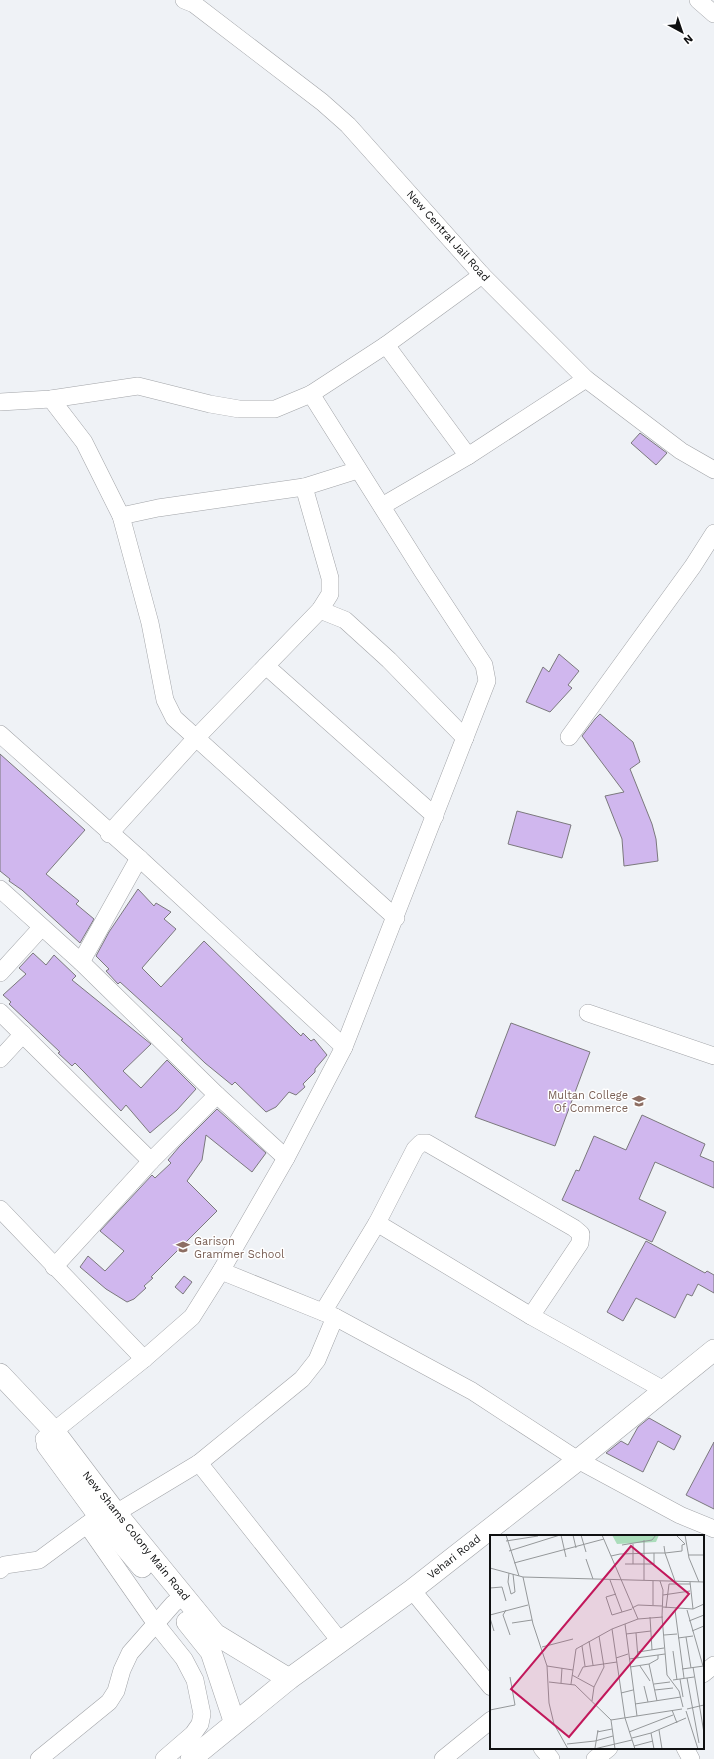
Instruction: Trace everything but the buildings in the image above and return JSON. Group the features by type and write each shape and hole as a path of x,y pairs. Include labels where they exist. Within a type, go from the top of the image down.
{"main road":[{"name":"Vehari Road","path":"191,1759 234,1722 289,1679 412,1590 578,1460 714,1350"},
{"name":"New Shams Colony Main Road","path":"0,1374 48,1436 103,1516 178,1600 215,1634 289,1679"},
{"name":"New Shams Colony Main Road","path":"0,1394 48,1436"},
{"name":"New Shams Colony Main Road","path":"178,1600 211,1652 234,1722"}],"street":[{"name":"New Central Jail Road","path":"184,0 194,4 322,102 348,125 482,275 586,379 681,451 714,470"},
{"path":"698,0 714,14"},
{"path":"0,402 51,399 138,386 232,408 275,408 311,394 386,345 482,275"},
{"path":"386,345 468,456"},
{"path":"382,506 468,456 586,379"},
{"path":"48,1436 144,1359 192,1317 221,1271 286,1158 344,1047 396,918 487,681 484,665 358,470 311,394"},
{"path":"51,399 84,442 122,516 150,623 165,700 174,718 396,918"},
{"path":"122,516 158,508 304,487 358,470"},
{"path":"109,834 196,738 320,610 330,594 330,578 304,487"},
{"path":"569,737 693,566 714,533"},
{"path":"320,610 345,620 389,660 465,738"},
{"path":"266,666 435,816"},
{"path":"0,734 109,834 139,858 344,1047"},
{"path":"81,962 139,858"},
{"path":"0,889 41,928 81,962 216,1095 286,1158"},
{"path":"0,973 41,928"},
{"path":"0,1012 151,1161"},
{"path":"588,1013 714,1056"},
{"path":"0,1060 23,1034"},
{"path":"54,1267 151,1161 216,1095"},
{"path":"2,1565 39,1560 103,1516 199,1463 302,1379 317,1360 329,1314 415,1149 421,1143 427,1143 574,1228 581,1234 580,1243 531,1316"},
{"path":"0,1209 54,1267 144,1359"},
{"path":"377,1223 531,1316 664,1390"},
{"path":"221,1271 329,1314 472,1391 578,1460 680,1515 714,1529"},
{"path":"199,1463 340,1641"},
{"path":"103,1516 156,1624 184,1659 192,1673 201,1701 202,1714 200,1724 193,1734 164,1759"},
{"path":"412,1590 490,1686"},
{"path":"39,1759 109,1702 116,1691 122,1670 130,1653 178,1600"},
{"path":"704,1673 714,1665"},
{"path":"443,1759 490,1721"},
{"path":"543,1749 552,1759"},
{"path":"595,1759 608,1749"},
{"path":"686,1749 691,1759"}],"place":[{"name":"Multan College Of Commerce","path":"639,1101"},
{"name":"Garison Grammer School","path":"183,1247"}]}
